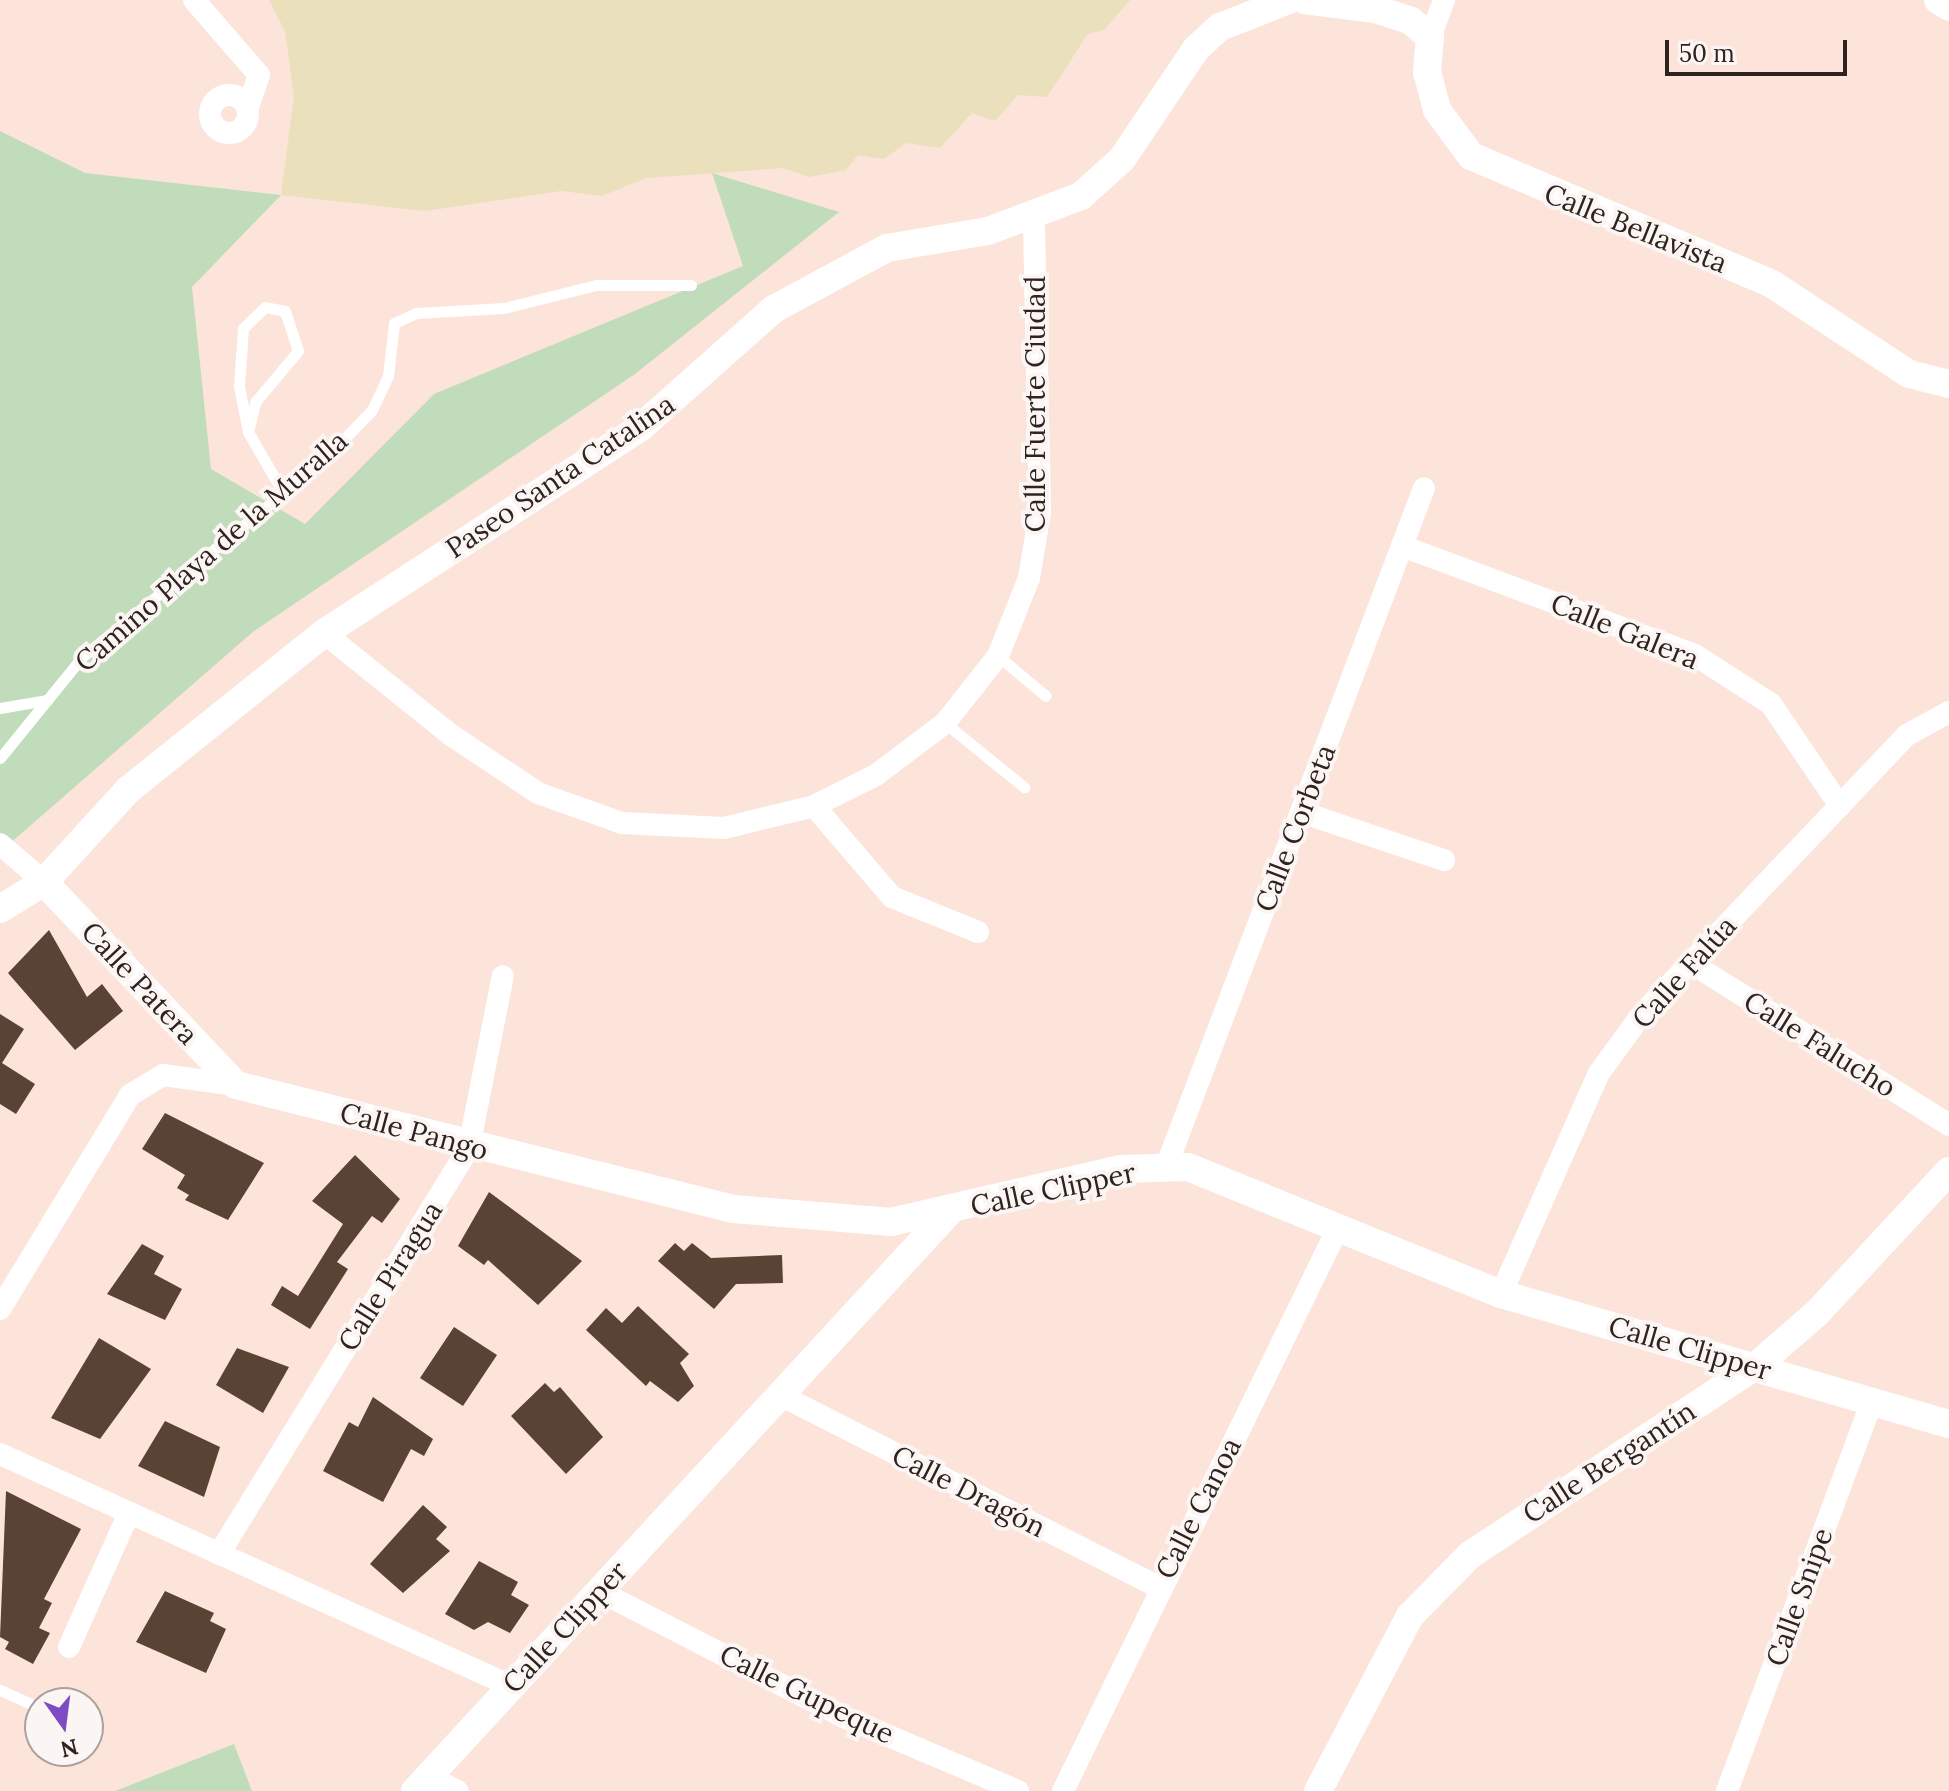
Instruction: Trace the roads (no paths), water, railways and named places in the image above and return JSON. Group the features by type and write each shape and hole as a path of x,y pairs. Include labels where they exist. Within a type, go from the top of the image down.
{"street":[{"path":"194,0 259,75 248,107"},
{"name":"Paseo Santa Catalina","path":"0,909 44,882 128,790 324,633 641,427 774,309 823,277 887,248 1034,218 1081,196 1122,159 1196,49 1220,27 1289,0"},
{"path":"1304,0 1375,9 1411,21 1430,37"},
{"name":"Calle Bellavista","path":"1444,0 1430,37 1427,72 1437,110 1471,156 1772,284 1909,374 1949,384"},
{"path":"1938,0 1949,7"},
{"name":"Calle Fuerte Ciudad","path":"324,633 451,735 538,793 622,823 724,828 814,806 876,775 945,723 998,656 1029,578 1040,512 1034,218"},
{"name":"Calle Corbeta","path":"1166,1167 1424,488"},
{"name":"Calle Galera","path":"1402,546 1695,655 1771,704 1840,806"},
{"name":"Calle Falúa","path":"1501,1294 1599,1073 1691,963 1907,735 1949,712"},
{"path":"814,806 892,897 978,932"},
{"path":"1301,812 1444,860"},
{"path":"0,844 44,882"},
{"name":"Calle Patera","path":"44,882 236,1085"},
{"name":"Calle Falucho","path":"1691,963 1949,1125"},
{"name":"Calle Piragua","path":"219,1554 469,1147 503,976"},
{"name":"Calle Pango","path":"0,1309 130,1095 163,1075 236,1085 469,1147 733,1209 891,1222 950,1211"},
{"name":"Calle Clipper","path":"422,1783 950,1211 1120,1169 1188,1167 1501,1294 1949,1424"},
{"name":"Calle Bergantín","path":"1318,1791 1410,1616 1470,1555 1756,1366 1817,1313 1949,1171"},
{"name":"Calle Canoa","path":"1063,1791 1158,1587 1338,1228"},
{"name":"Calle Dragón","path":"780,1395 1158,1587"},
{"name":"Calle Snipe","path":"1727,1791 1871,1403"},
{"path":"0,1454 511,1686"},
{"path":"69,1647 129,1513"},
{"name":"Calle Gupeque","path":"599,1591 844,1717 1018,1791"},
{"path":"422,1783 457,1791"}],"lane":[{"name":"Camino Playa de la Muralla","path":"0,758 82,657 281,489 325,459 372,410 388,376 394,323 416,313 504,308 596,285 691,285"},
{"path":"248,432 256,401 298,351 285,311 265,307 243,328 239,386 248,432 281,489"},
{"path":"998,656 1046,696"},
{"path":"0,708 47,700"},
{"path":"945,723 1024,787"},
{"path":"0,1690 24,1701"}]}
